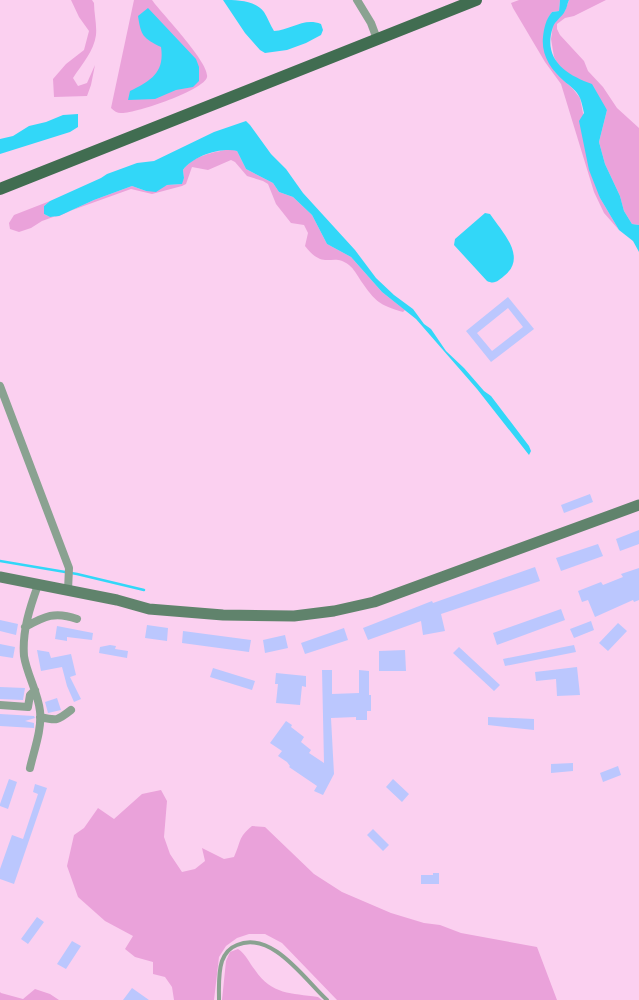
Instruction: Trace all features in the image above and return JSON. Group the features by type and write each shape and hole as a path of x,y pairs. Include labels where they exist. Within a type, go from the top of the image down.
{"main road":[{"path":"0,189 476,0"},
{"path":"0,578 117,600 148,609 214,615 294,616 334,611 374,602 639,506"}],"street":[{"path":"357,0 378,39"},
{"path":"0,386 69,568 68,590"},
{"path":"30,768 40,717 35,690 24,656 25,627 38,585"},
{"path":"25,627 40,619 56,614 77,619"},
{"path":"0,705 28,707 30,695 35,690"},
{"path":"40,717 55,721 71,710"}],"lane":[{"path":"218,1000 222,962 229,949 242,943 262,944 278,952 327,1000"}],"shaded area":[{"path":"71,0 92,0 96,23 96,35 93,46 73,78 78,86 87,83 95,65 87,96 54,97 53,79 66,64 84,50 89,31 79,17"},
{"path":"134,0 152,0 194,50 206,70 207,77 195,88 168,100 140,110 120,113 111,108"},
{"path":"519,0 560,0 559,11 552,12 548,18 543,40 555,72 580,98 600,198 619,230 604,213 594,192 561,84 545,62 513,8 511,3"},
{"path":"569,0 606,0 574,16 565,18 557,24 557,29 560,35 584,61 588,71 603,87 617,108 639,128 639,225 632,224 624,211 620,196 605,164 599,142 607,110 581,80 571,76 559,66 554,57 551,39 553,25 565,11"},
{"path":"229,149 237,151 246,169 273,183 279,192 293,197 312,215 327,244 351,257 382,292 405,310 403,312 378,301 352,268 343,261 323,260 312,254 305,246 308,233 304,225 291,223 276,204 268,184 247,176 231,160 208,170 192,167 186,184 182,186 152,194 131,189 70,211 132,186 146,191 167,185 181,184 184,178 183,170 192,161 204,155"},
{"path":"50,201 44,206 44,214 50,217 55,216 19,232 10,229 9,223 14,215"},
{"path":"161,790 167,801 164,837 170,854 182,872 195,869 205,861 202,848 224,859 234,857 247,830 252,826 265,827 314,874 342,892 391,913 424,923 440,925 461,933 537,947 557,1000 337,1000 282,943 265,934 249,934 237,938 226,946 219,957 214,1000 174,1000 172,987 165,977 153,974 153,962 135,957 125,949 133,936 105,921 78,897 67,866 74,835 84,828 98,808 114,819 142,794"},
{"path":"238,949 268,984 283,991 318,997 322,1000 222,1000 226,961 230,952"},
{"path":"35,989 50,994 59,1000 0,1000 0,992 23,999"}],"water":[{"path":"223,0 234,0 256,5 264,12 274,31 309,22 321,24 323,30 321,35 306,43 287,50 265,53 245,33"},
{"path":"560,0 569,0 565,11 553,27 550,38 551,48 554,57 565,70 573,76 592,84 607,110 599,142 605,164 620,196 624,211 632,224 639,225 639,252 633,241 619,230 600,198 589,170 579,121 584,113 580,98 559,77 545,56 543,37 545,27 552,12 559,11"},
{"path":"148,8 196,59 199,67 199,81 193,87 176,90 155,99 128,100 130,91 150,80 161,63 161,47 144,36 139,23 138,16"},
{"path":"78,114 78,127 70,132 0,154 0,139 13,136 29,126 63,115"},
{"path":"246,121 271,154 286,169 303,193 355,250 376,278 413,309 424,324 431,329 446,351 491,396 529,446 531,451 529,455 477,389 416,319 382,292 351,257 327,244 312,215 293,197 279,192 273,183 246,169 237,151 223,150 193,161 183,170 184,178 182,184 167,185 156,192 132,186 59,216 50,217 44,214 44,206 50,201 107,174 137,163 154,161 214,132"},
{"path":"485,213 490,214 501,229 513,253 514,261 511,269 495,282 487,281 454,245 455,239"}],"building":[{"path":"508,297 534,329 491,362 466,331","holes":["508,308 523,327 492,351 477,333"]},
{"path":"590,494 593,502 564,513 561,505"},
{"path":"639,530 639,544 620,551 616,539"},
{"path":"598,544 603,556 561,571 556,558"},
{"path":"535,567 540,581 441,614 445,631 423,635 421,621 368,640 363,628 432,601 433,603"},
{"path":"639,568 639,600 634,602 633,600 595,617 588,600 582,602 578,591 601,582 603,585 623,577 621,574"},
{"path":"561,609 565,620 497,645 493,633"},
{"path":"0,620 18,624 16,635 0,631"},
{"path":"591,621 594,630 574,638 570,629"},
{"path":"618,623 627,631 608,651 599,643"},
{"path":"147,625 168,628 167,641 145,638"},
{"path":"57,626 93,633 92,640 67,637 67,641 55,639"},
{"path":"344,628 348,640 305,654 301,643"},
{"path":"183,631 251,640 249,652 182,643"},
{"path":"285,635 288,648 265,653 263,640"},
{"path":"0,644 15,647 13,658 0,656"},
{"path":"574,645 576,652 505,666 503,659"},
{"path":"116,646 115,649 128,651 127,658 99,653 100,647"},
{"path":"459,647 500,685 494,691 453,653"},
{"path":"37,650 49,652 51,658 71,654 76,675 70,677 81,699 74,702 62,667 41,671"},
{"path":"405,650 406,671 379,671 379,651"},
{"path":"577,667 580,695 557,696 556,679 536,681 535,672"},
{"path":"213,668 255,681 252,690 210,677"},
{"path":"322,670 332,670 332,694 359,693 359,670 369,671 369,695 371,695 371,711 367,711 367,720 356,720 356,717 331,718 334,774 323,795 314,791 317,786 289,767 287,762 278,756 282,751 270,743 286,721 304,737 301,742 311,750 309,753 324,763"},
{"path":"276,673 306,676 306,687 302,686 300,705 276,703 278,684 275,684"},
{"path":"0,687 25,688 23,700 0,699"},
{"path":"57,698 61,710 48,713 45,702"},
{"path":"0,714 34,716 35,718 25,721 34,723 34,728 0,726"},
{"path":"488,717 534,719 534,730 488,725"},
{"path":"573,763 573,771 551,773 551,764"},
{"path":"618,766 621,775 603,782 600,773"},
{"path":"9,779 17,782 8,809 0,806 0,804"},
{"path":"393,779 409,794 402,802 386,787"},
{"path":"35,784 47,788 14,884 0,879 0,869 12,835 23,839 38,794 33,792"},
{"path":"373,829 389,845 383,851 367,835"},
{"path":"433,873 439,873 439,884 421,884 421,875 433,875"},
{"path":"37,917 44,922 28,944 21,939"},
{"path":"72,941 81,946 66,969 57,964"},
{"path":"132,988 149,1000 123,1000"}],"waterway":[{"path":"0,561 77,574 144,590"}]}
